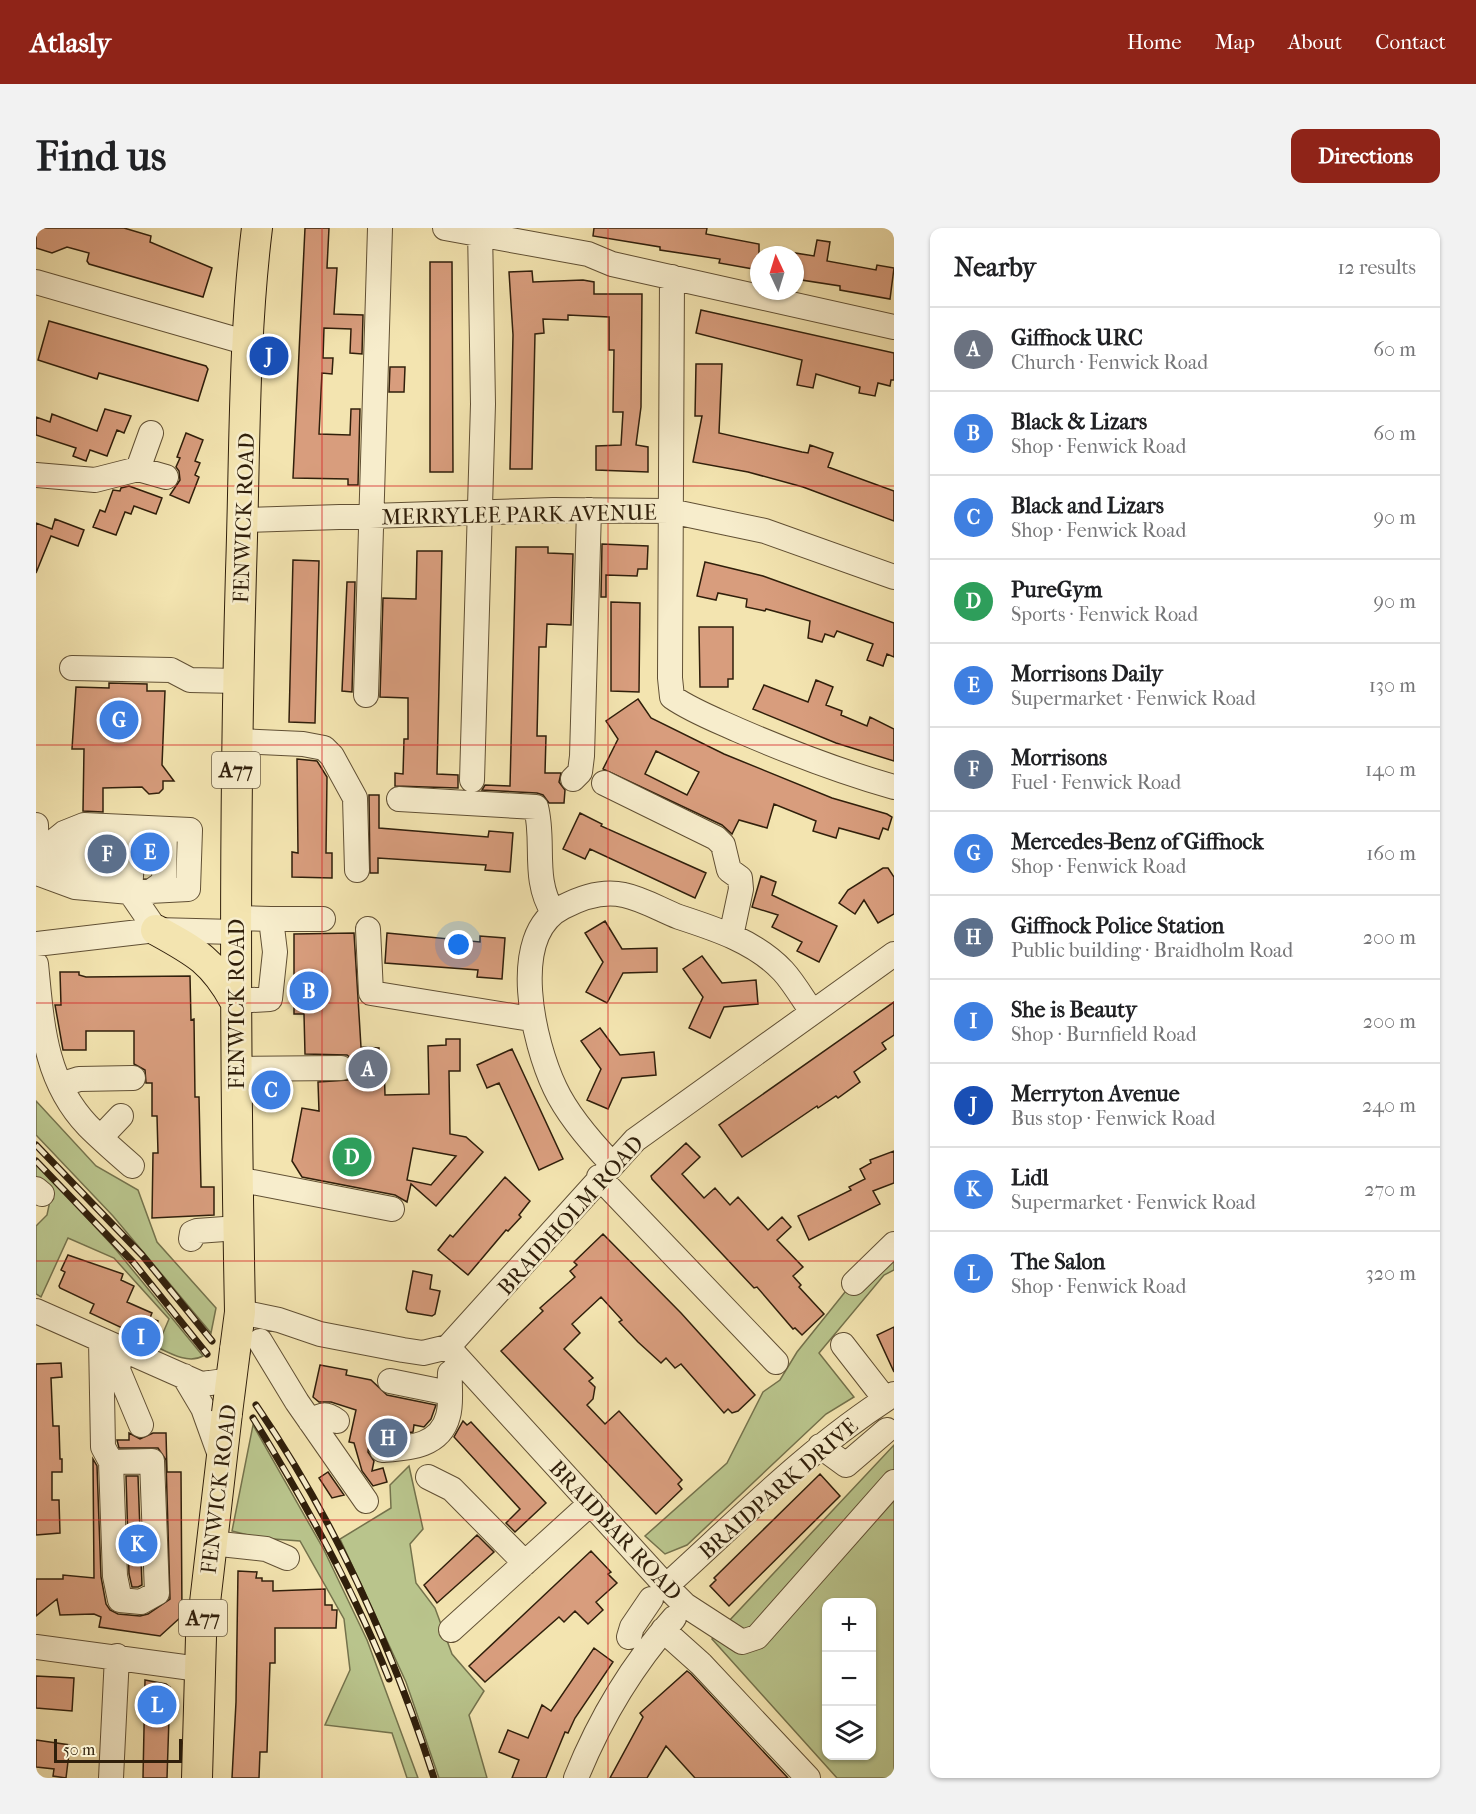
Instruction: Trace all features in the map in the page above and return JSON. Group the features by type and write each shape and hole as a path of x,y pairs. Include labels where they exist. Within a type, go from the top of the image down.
{"main road":[{"name":"FENWICK ROAD","path":"196,1778 199,1669 227,1413 220,1382 248,1345 240,1312 235,925 238,681 248,344 257,228"},
{"path":"156,930 206,959 220,975 235,1001"}],"street":[{"path":"366,695 380,228"},
{"path":"445,228 479,231 588,254 612,264 894,327"},
{"path":"472,780 478,512 483,404 483,308 479,231"},
{"path":"672,277 670,511 672,697 692,709 769,743 859,777 894,787"},
{"path":"36,282 248,344"},
{"path":"138,469 151,433"},
{"path":"36,475 95,480 138,469 166,477"},
{"path":"573,779 580,772 582,756 589,510"},
{"name":"MERRYLEE PARK AVENUE","path":"243,520 478,512 670,511 765,531 894,577"},
{"path":"72,668 171,670 190,680 238,681"},
{"path":"237,741 303,744 324,748 332,756 355,798 357,870"},
{"path":"604,783 716,838 723,845 729,870 740,878 741,889 731,936"},
{"path":"399,800 536,807 539,817 538,858 542,888 544,898 553,912"},
{"path":"36,825 36,889"},
{"path":"37,864 64,833 84,825 135,860 175,882 176,848 165,828 135,860 75,887 37,864"},
{"path":"135,860 156,930"},
{"path":"37,864 135,860"},
{"path":"776,1362 605,1171 555,1088 531,1019 529,978 539,933 553,912 599,893 624,895 731,936 759,951 783,971 813,1012"},
{"path":"235,1001 270,999 275,952 271,919"},
{"path":"36,944 156,930 235,925 271,919 323,919"},
{"path":"368,929 371,993 531,1019"},
{"name":"BRAIDHOLM ROAD","path":"449,1393 450,1373 455,1356 605,1171 653,1125 894,954"},
{"path":"36,964 45,1047 60,1086 87,1125 132,1166"},
{"path":"236,1069 341,1068"},
{"path":"60,1086 79,1079 133,1078"},
{"path":"101,1137 121,1116"},
{"path":"237,1179 392,1209"},
{"path":"190,1239 192,1233 197,1231 238,1228"},
{"path":"854,1283 894,1244"},
{"path":"36,1311 201,1384 220,1382"},
{"path":"240,1312 279,1320 320,1334 423,1353 455,1356"},
{"path":"320,1334 277,1336 248,1345 310,1421 366,1502"},
{"path":"107,1451 152,1461 157,1593 141,1602 120,1600 115,1576 107,1451 102,1369 111,1344"},
{"path":"111,1344 118,1370 141,1425"},
{"path":"843,1345 890,1397"},
{"name":"BRAIDBAR ROAD","path":"455,1356 591,1503 658,1593 686,1605 742,1642 758,1637 890,1496"},
{"path":"184,1376 202,1408 221,1459"},
{"path":"382,1450 415,1447 427,1443 439,1431 448,1416 449,1393 390,1381"},
{"name":"BRAIDPARK DRIVE","path":"630,1640 632,1627 658,1593 820,1446 890,1397"},
{"path":"310,1421 322,1414 328,1414 336,1421"},
{"path":"820,1446 846,1465 887,1430"},
{"path":"428,1477 452,1489 525,1563"},
{"path":"452,1630 591,1503"},
{"path":"211,1543 266,1549 287,1558"},
{"path":"576,1778 586,1753 627,1680 630,1640 663,1630 686,1605"},
{"path":"663,1630 701,1664 808,1778"},
{"path":"36,1647 117,1656 199,1669"},
{"path":"111,1778 117,1656"}],"green space":[{"path":"36,1101 96,1166 138,1190 157,1242 216,1308 211,1333 113,1216 36,1135"},
{"path":"36,1163 113,1246 203,1356 186,1359 157,1347 169,1319 114,1258 68,1238 41,1297 36,1294 36,1226 47,1215 51,1196 36,1177"},
{"path":"894,1256 894,1270 884,1275 819,1353 854,1397 826,1414 687,1545 665,1554 645,1536 727,1463 763,1392 780,1380 797,1352 849,1287"},
{"path":"253,1425 324,1550 367,1640 418,1778 407,1778 392,1733 325,1725 350,1670 344,1619 300,1541 260,1538 232,1531"},
{"path":"894,1445 894,1778 837,1778 712,1639"},
{"path":"409,1466 423,1529 410,1544 416,1583 435,1608 452,1654 484,1691 469,1715 487,1778 439,1778 406,1682 340,1539 391,1508 390,1485"}],"building":[{"path":"36,228 124,228 151,236 150,242 212,268 203,297 89,264 87,261 89,253 67,247 52,253 36,248"},
{"path":"305,228 329,228 327,268 337,268 334,314 363,315 362,354 350,353 351,329 324,328 323,358 333,358 332,374 322,373 319,434 350,435 351,409 360,409 358,485 348,485 348,479 293,478"},
{"path":"594,228 707,228 706,234 759,244 759,246 750,246 750,268 719,263 720,259 660,250 660,247 593,236"},
{"path":"817,240 830,242 827,261 876,270 877,265 894,268 890,299 840,290 840,286 804,280 804,254 814,256"},
{"path":"430,262 452,262 453,472 430,472"},
{"path":"532,271 533,282 583,280 594,282 594,294 642,294 641,407 636,445 648,447 648,472 596,470 596,446 621,445 623,412 613,412 614,350 609,350 609,317 568,315 568,320 543,319 544,333 535,334 532,469 510,469 513,335 509,272"},
{"path":"701,310 894,353 894,380 891,380 890,386 878,383 875,396 859,393 860,387 816,374 813,388 797,385 802,360 696,333"},
{"path":"49,321 206,366 208,369 198,401 99,373 97,379 38,360"},
{"path":"696,364 722,364 719,433 802,452 808,453 810,445 833,453 828,467 894,491 894,521 803,487 748,472 693,462 702,416 695,416"},
{"path":"390,367 405,367 404,392 389,392"},
{"path":"105,409 131,416 124,433 117,430 107,456 90,450 86,461 73,456 76,448 36,435 36,417 50,422 52,414 97,431"},
{"path":"186,433 203,440 195,461 200,463 195,475 199,477 189,503 170,495 180,480 176,467 180,458 177,457"},
{"path":"129,486 162,498 156,514 134,506 131,514 125,512 116,535 93,527 100,510 105,512 113,490 120,491 121,488"},
{"path":"55,519 84,530 78,546 51,536 36,573 36,523 52,529"},
{"path":"602,544 648,546 647,569 638,569 637,576 606,575 606,597 601,597"},
{"path":"516,547 548,547 548,553 573,554 571,625 547,624 546,647 539,647 537,736 546,736 545,773 561,773 559,782 565,790 564,803 549,803 543,795 537,793 482,790 485,785 510,786"},
{"path":"417,551 442,551 437,774 458,775 458,788 395,786 395,773 403,774 404,739 408,739 408,698 380,697 383,598 416,599"},
{"path":"293,560 319,561 315,723 289,722"},
{"path":"705,562 763,576 894,623 894,657 887,654 883,666 867,660 873,644 837,631 834,637 825,634 822,642 808,638 810,621 766,609 765,611 746,607 747,599 718,593 716,600 697,596"},
{"path":"347,582 355,582 352,692 342,691"},
{"path":"611,602 640,603 639,692 611,691"},
{"path":"699,627 733,627 733,679 728,679 728,687 700,687"},
{"path":"816,680 833,687 826,705 842,711 841,715 867,726 870,717 894,729 894,761 836,743 753,709 764,685 808,702"},
{"path":"109,683 147,684 147,691 165,691 162,765 174,781 163,781 163,789 159,793 149,794 142,787 103,788 103,812 83,811 84,749 72,749 76,687 109,688"},
{"path":"638,699 651,718 724,754 832,798 887,814 892,817 888,830 883,828 879,839 839,828 836,838 813,831 816,821 774,804 767,828 739,820 732,834 722,825 603,769 618,739 606,721","holes":["656,751 699,772 687,795 645,774"]},
{"path":"297,759 317,761 327,777 326,853 332,853 332,878 292,877 292,852 298,853"},
{"path":"369,795 379,795 379,828 488,837 489,831 513,833 510,872 485,870 486,865 378,858 378,873 370,873"},
{"path":"580,813 602,824 601,826 706,873 695,898 590,849 585,859 563,849"},
{"path":"883,868 888,868 894,877 894,914 878,923 864,900 855,914 839,903 848,890"},
{"path":"761,876 776,882 772,895 837,926 819,962 797,951 802,942 772,927 778,915 752,907"},
{"path":"605,921 622,949 657,948 657,972 623,973 607,1003 586,992 603,962 585,933"},
{"path":"354,933 361,1047 379,1048 379,1062 384,1062 385,1095 429,1094 428,1046 446,1045 446,1039 460,1039 460,1071 449,1071 450,1134 466,1137 483,1152 436,1206 411,1184 407,1202 395,1195 302,1177 292,1161 302,1108 319,1111 318,1082 348,1080 355,1068 354,1061 347,1055 305,1054 304,1014 294,1014 294,934","holes":["413,1148 456,1156 431,1185 407,1180"]},
{"path":"387,933 480,942 480,936 505,938 502,979 477,977 478,970 385,963"},
{"path":"702,956 722,983 756,980 758,1004 724,1007 710,1038 689,1028 703,997 683,969"},
{"path":"60,972 79,972 79,975 86,977 190,976 191,1020 194,1019 195,1097 199,1097 201,1187 214,1187 214,1215 152,1218 153,1153 158,1153 157,1116 152,1116 152,1083 146,1083 145,1070 134,1064 134,1031 86,1031 86,1050 63,1050 55,1005 61,1005"},
{"path":"894,1002 894,1035 882,1043 886,1049 854,1072 860,1082 838,1098 836,1096 818,1108 817,1106 742,1157 719,1125"},
{"path":"600,1028 620,1055 654,1052 656,1075 622,1078 608,1109 587,1100 601,1069 581,1041"},
{"path":"512,1049 563,1159 539,1170 499,1083 487,1088 477,1065"},
{"path":"686,1143 700,1157 682,1174 704,1198 715,1188 730,1205 738,1197 768,1230 782,1217 791,1227 777,1240 803,1267 793,1276 801,1285 799,1287 824,1314 802,1335 795,1328 793,1329 757,1287 754,1288 652,1179 651,1176"},
{"path":"894,1151 894,1183 873,1191 880,1204 809,1240 798,1216 851,1190 849,1187 865,1179 860,1169 871,1163 870,1160"},
{"path":"505,1177 530,1201 519,1215 521,1217 508,1231 506,1230 468,1275 438,1250 450,1235 453,1237"},
{"path":"603,1234 681,1313 755,1395 738,1411 732,1413 728,1409 724,1413 681,1364 675,1368 666,1358 661,1363 638,1342 619,1322 622,1320 601,1297 572,1324 580,1333 564,1349 593,1378 589,1381 595,1387 593,1399 587,1405 605,1424 619,1411 682,1480 678,1484 682,1489 656,1514 501,1351 543,1311 540,1308 575,1277 570,1271 577,1265 574,1262"},
{"path":"68,1255 123,1274 121,1280 134,1286 127,1302 152,1313 150,1318 158,1321 152,1342 90,1313 94,1304 60,1288 65,1272 61,1270"},
{"path":"413,1271 432,1275 430,1289 440,1291 435,1314 432,1316 408,1312 406,1309"},
{"path":"894,1327 894,1372 877,1335"},
{"path":"61,1363 62,1377 51,1378 53,1426 59,1426 60,1459 62,1459 62,1472 52,1472 52,1500 59,1500 60,1533 36,1535 36,1364"},
{"path":"320,1365 347,1370 346,1375 371,1380 387,1395 436,1405 431,1419 424,1427 414,1425 413,1432 375,1437 369,1443 368,1452 374,1461 372,1471 383,1468 387,1482 373,1486 362,1471 354,1443 349,1442 356,1410 331,1402 319,1402 313,1397"},
{"path":"463,1421 467,1425 471,1422 546,1503 515,1532 506,1523 520,1509 454,1437"},
{"path":"129,1433 140,1439 153,1433 166,1433 167,1472 181,1472 182,1616 160,1636 99,1627 101,1617 94,1614 60,1615 57,1599 36,1616 36,1579 63,1579 63,1575 94,1578 93,1459 97,1466 101,1577 106,1604 110,1610 118,1614 140,1616 148,1614 170,1599 166,1460 158,1448 119,1448 117,1440 129,1440"},
{"path":"328,1472 344,1495 332,1498 319,1478"},
{"path":"820,1474 840,1496 729,1606 710,1586 716,1580 714,1578"},
{"path":"126,1476 138,1476 142,1585 138,1587 132,1587 129,1574"},
{"path":"477,1535 494,1552 437,1603 424,1585"},
{"path":"591,1551 611,1572 608,1574 617,1583 596,1602 603,1610 588,1624 575,1611 564,1622 559,1617 485,1682 469,1666"},
{"path":"238,1571 257,1572 256,1578 262,1578 262,1581 273,1581 273,1591 325,1589 325,1605 332,1605 332,1610 337,1610 336,1628 275,1628 275,1663 270,1663 267,1752 260,1752 259,1778 232,1778"},
{"path":"594,1648 613,1662 575,1718 568,1733 565,1732 546,1778 512,1778 519,1760 499,1752 508,1730 528,1738 542,1705 551,1711"},
{"path":"687,1671 788,1778 695,1778 666,1746 647,1778 610,1778 643,1717 640,1713"},
{"path":"36,1676 74,1678 72,1711 36,1708"},
{"path":"145,1680 166,1684 170,1687 167,1778 143,1778"},
{"path":"36,1740 70,1745 66,1778 53,1776 54,1769 36,1767"}],"railway":[{"path":"36,1145 142,1255 212,1341"},
{"path":"36,1161 133,1262 207,1354"},
{"path":"256,1405 311,1493 358,1585 399,1680 434,1778"},
{"path":"253,1418 327,1546 360,1612 389,1679"}],"place":[{"name":"Merryton Avenue","path":"269,356"},
{"name":"Mercedes-Benz of Giffnock","path":"119,720"},
{"name":"Morrisons Daily","path":"150,852"},
{"name":"Morrisons","path":"107,854"},
{"name":"Black & Lizars","path":"309,991"},
{"name":"Giffnock URC","path":"368,1069"},
{"name":"Black and Lizars","path":"271,1090"},
{"name":"PureGym","path":"352,1157"},
{"name":"She is Beauty","path":"141,1337"},
{"name":"Giffnock Police Station","path":"388,1438"},
{"name":"Lidl","path":"138,1544"},
{"name":"The Salon","path":"157,1705"}]}
